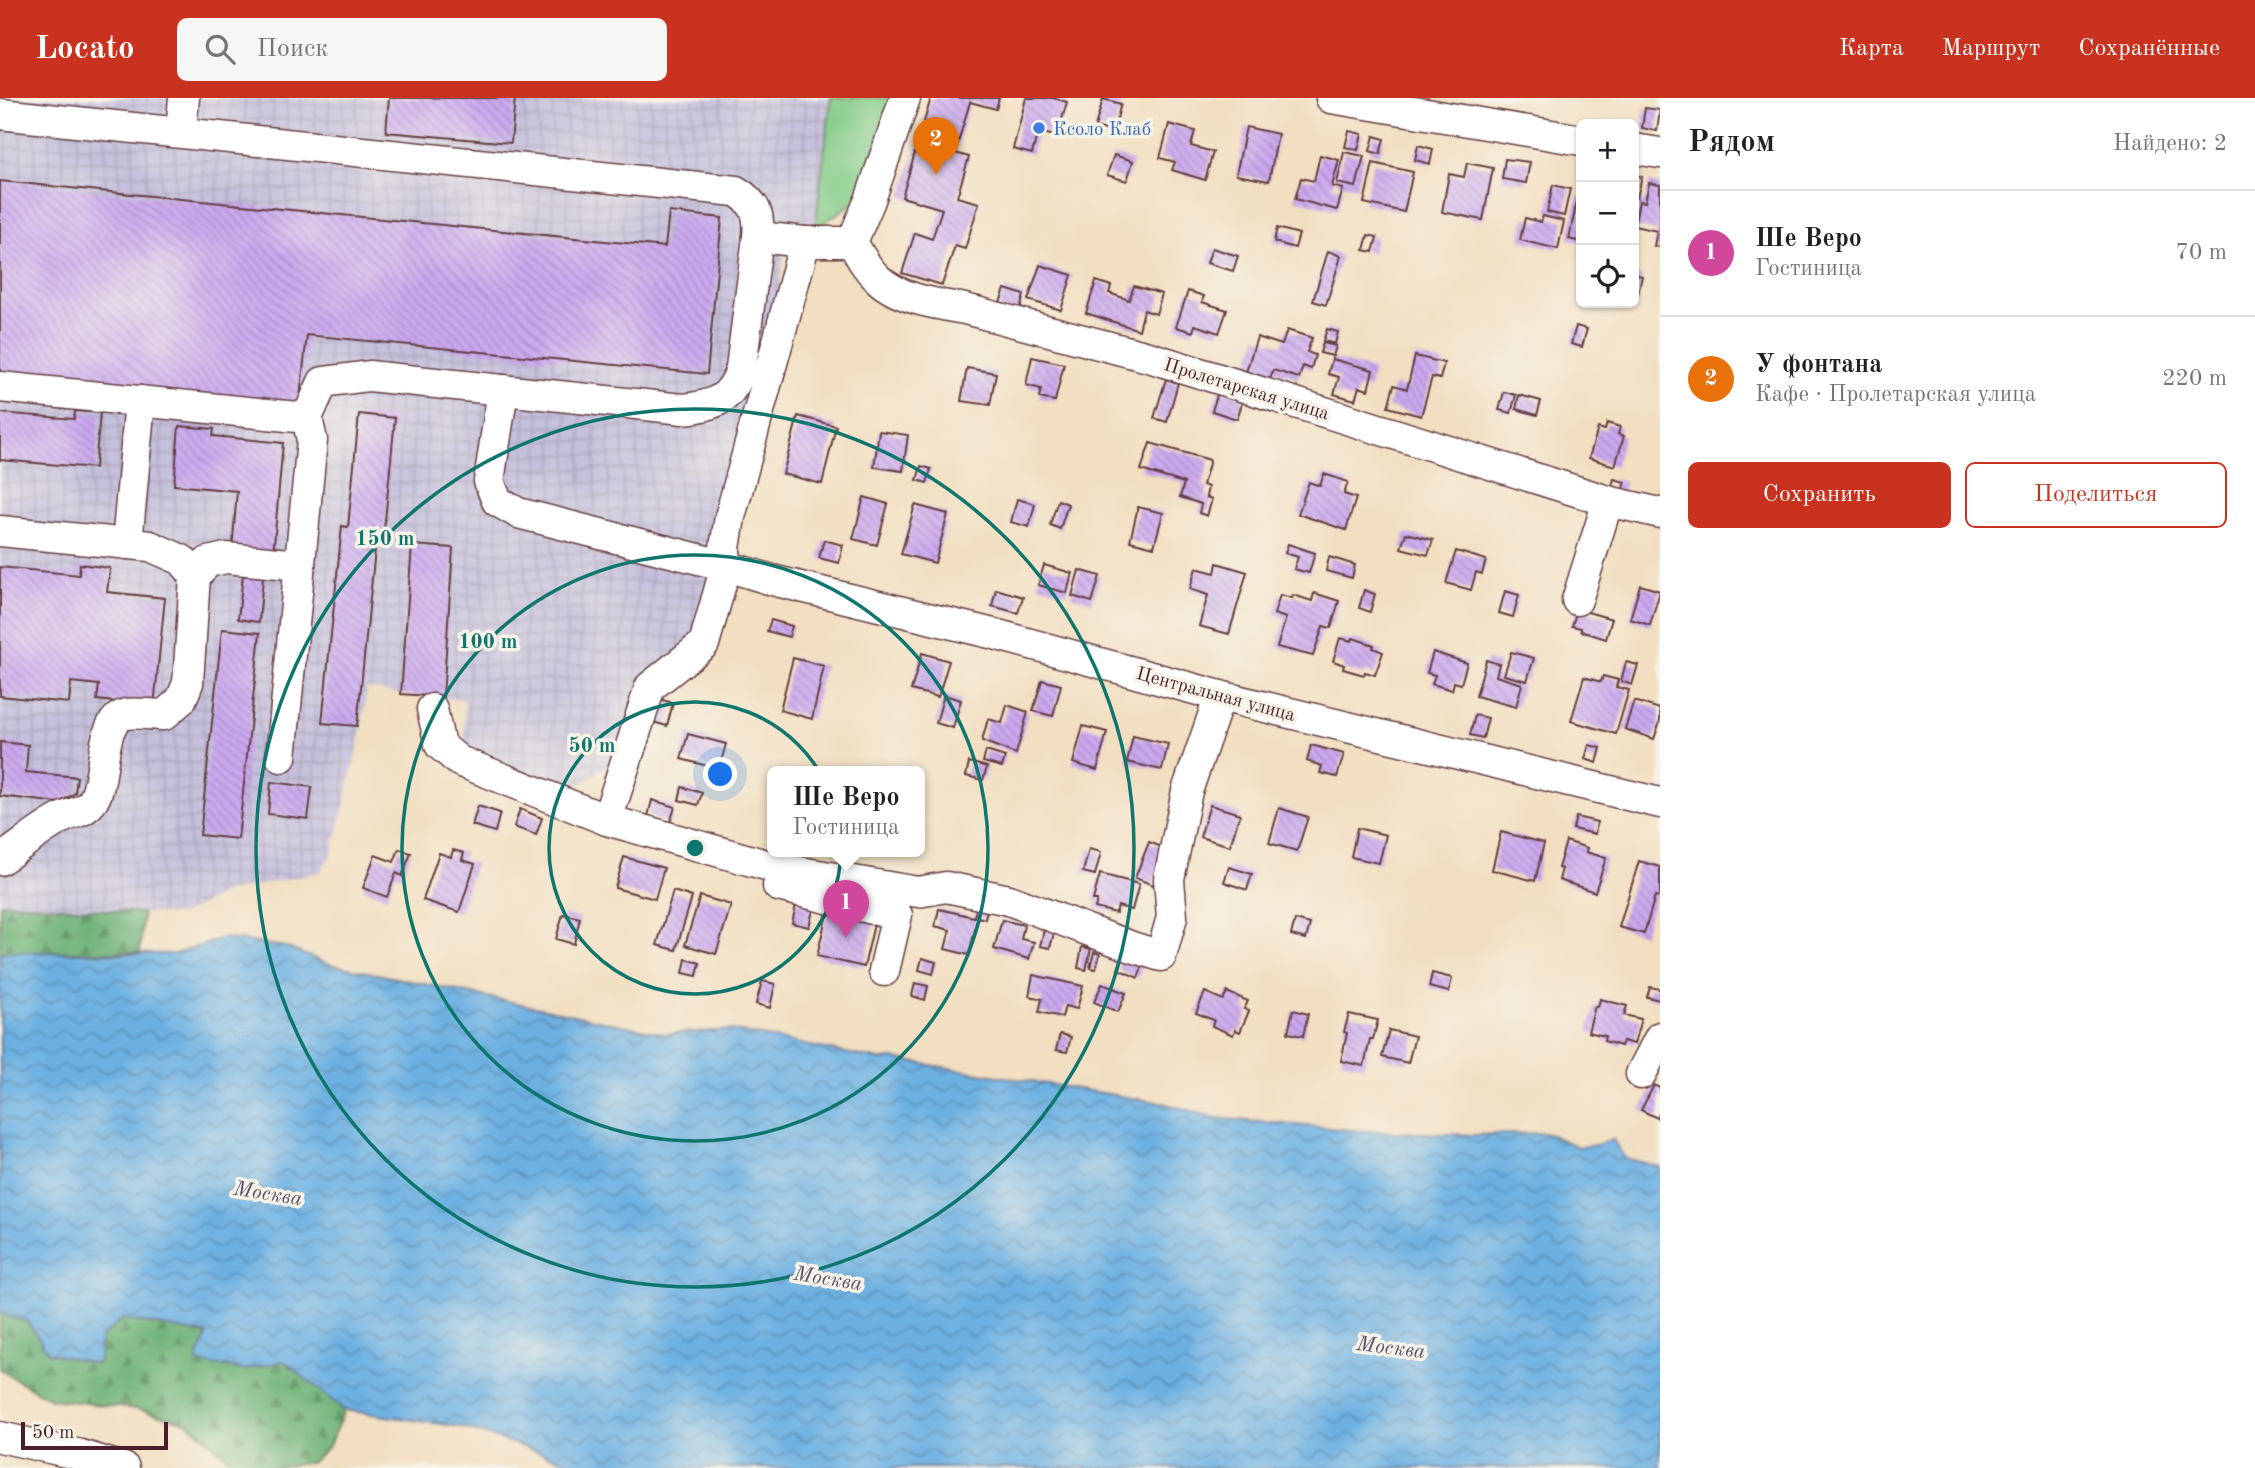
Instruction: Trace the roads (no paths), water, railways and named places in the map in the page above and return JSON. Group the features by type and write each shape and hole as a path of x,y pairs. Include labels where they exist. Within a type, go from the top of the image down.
{"street":[{"path":"87,98 91,111 101,124"},
{"path":"181,132 184,98"},
{"path":"758,237 805,242 852,242 870,200 905,98"},
{"path":"1331,98 1576,139"},
{"path":"0,114 736,191 748,198 756,208 758,237 741,368 736,385 721,398 704,407 683,409 369,376 323,382 307,418 313,440 281,757"},
{"path":"1639,150 1660,153"},
{"path":"607,820 650,687 704,644 726,566 725,548 730,517 805,242"},
{"name":"Пролетарская улица","path":"852,242 878,280 901,293 1152,358 1608,501 1660,513"},
{"path":"0,387 307,418"},
{"name":"Центральная улица","path":"503,390 489,481 497,501 518,513 772,580 998,635 1220,696 1660,803"},
{"path":"127,544 140,401"},
{"path":"1577,600 1608,501"},
{"path":"0,531 150,546 182,561 195,576"},
{"path":"0,860 64,817 79,813 92,802 99,787 107,734 115,720 126,714 164,715 181,700 188,683 195,576 208,562 226,558 300,565"},
{"path":"432,709 440,745 459,761 607,820 777,868 918,892 946,887 1009,900 1161,956 1172,917 1170,879 1187,791 1220,696"},
{"path":"777,868 778,886 897,915 884,971"},
{"path":"1641,1074 1660,1037"},
{"path":"0,1437 81,1455 124,1468"}],"water":[{"name":"Москва","path":"224,938 285,947 329,964 665,1034 730,1030 881,1060 894,1059 1163,1103 1216,1118 1362,1131 1474,1135 1546,1133 1578,1147 1597,1145 1612,1139 1625,1158 1660,1167 1660,1468 624,1468 615,1465 611,1468 589,1468 462,1427 344,1410 284,1361 244,1370 196,1362 207,1334 123,1319 101,1337 98,1364 49,1353 27,1321 0,1314 0,952 175,954"}],"place":[{"name":"Ксоло Клаб","path":"1039,128"},
{"name":"У фонтана","path":"936,175"},
{"name":"Ше Веро","path":"846,938"}]}
